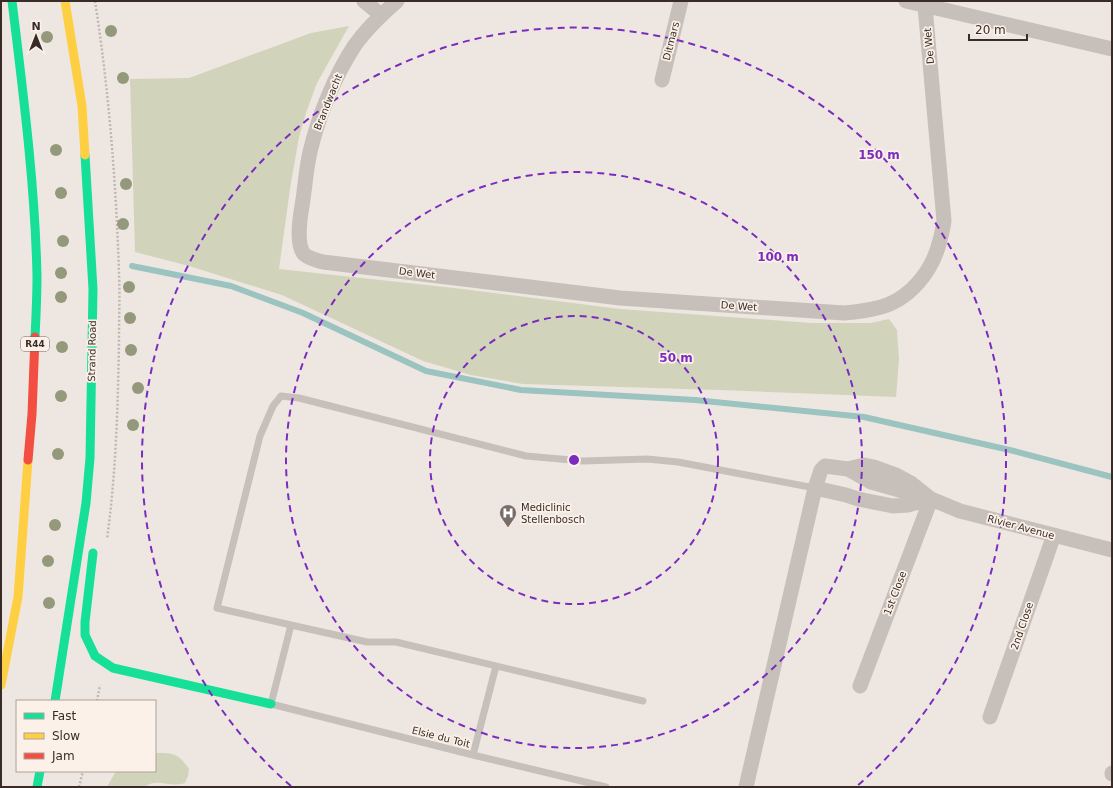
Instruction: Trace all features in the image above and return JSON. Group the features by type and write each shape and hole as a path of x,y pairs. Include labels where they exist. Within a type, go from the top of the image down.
{"main road":[{"name":"R44","path":"1,685 19,589 32,414 37,277 32,187 24,97 12,1"},
{"name":"Strand Road","path":"55,700 86,503 90,458 92,363 93,288 82,106 65,1"},
{"path":"92,363 97,388 100,424"},
{"path":"94,544 85,622 85,635 95,656 114,668 271,704"},
{"path":"37,787 40,772"}],"street":[{"path":"364,1 381,15"},
{"name":"Brandwacht","path":"300,222 310,152 322,113 336,78 355,45 381,15 397,1"},
{"name":"Ditmars","path":"662,80 681,1"},
{"path":"906,1 1112,49"},
{"name":"De Wet","path":"300,222 300,241 303,253 312,259 323,262 620,298 844,313 878,308 898,300 916,286 930,266 940,241 944,222 925,6"},
{"name":"Rivier Avenue","path":"815,488 821,470 825,466 848,469 864,465 896,475 911,483 931,499 960,511 1112,550"},
{"path":"746,787 815,488 893,506 908,505 931,499"},
{"name":"1st Close","path":"860,686 931,499"},
{"name":"2nd Close","path":"990,717 1054,535"}],"lane":[{"path":"643,701 396,642 367,642 217,608 260,436 273,406 281,396 299,398 526,456 583,461 647,459 678,462 815,488"},
{"path":"271,704 291,625"},
{"path":"474,755 496,666"},
{"name":"Elsie du Toit","path":"271,704 606,787"}],"path":[{"path":"79,787 82,772"}],"green space":[{"path":"349,26 317,83 299,137 279,269 454,288 620,309 812,323 871,323 889,319 897,330 899,359 896,397 523,384 471,375 423,361 282,295 189,266 135,252 130,79 189,78 311,33"},
{"path":"156,753 175,755 182,760 189,769 185,783 154,783 145,787 107,787 115,772 156,772"}],"waterway":[{"path":"132,266 231,286 303,313 426,371 521,390 695,400 864,417 1014,451 1112,477"}],"traffic: fast":[{"path":"12,1 28,138 34,207 37,276 35,337"},
{"path":"55,700 86,503 90,458 93,289 85,155"},
{"path":"93,553 85,622 85,635 95,656 113,668 271,704"},
{"path":"37,787 40,772"}],"traffic: slow":[{"path":"65,1 82,106 85,155"},
{"path":"1,685 18,597 28,460"}],"traffic: jam":[{"path":"28,460 32,414 35,337"}],"place":[{"name":"Mediclinic Stellenbosch","path":"508,528"}]}
